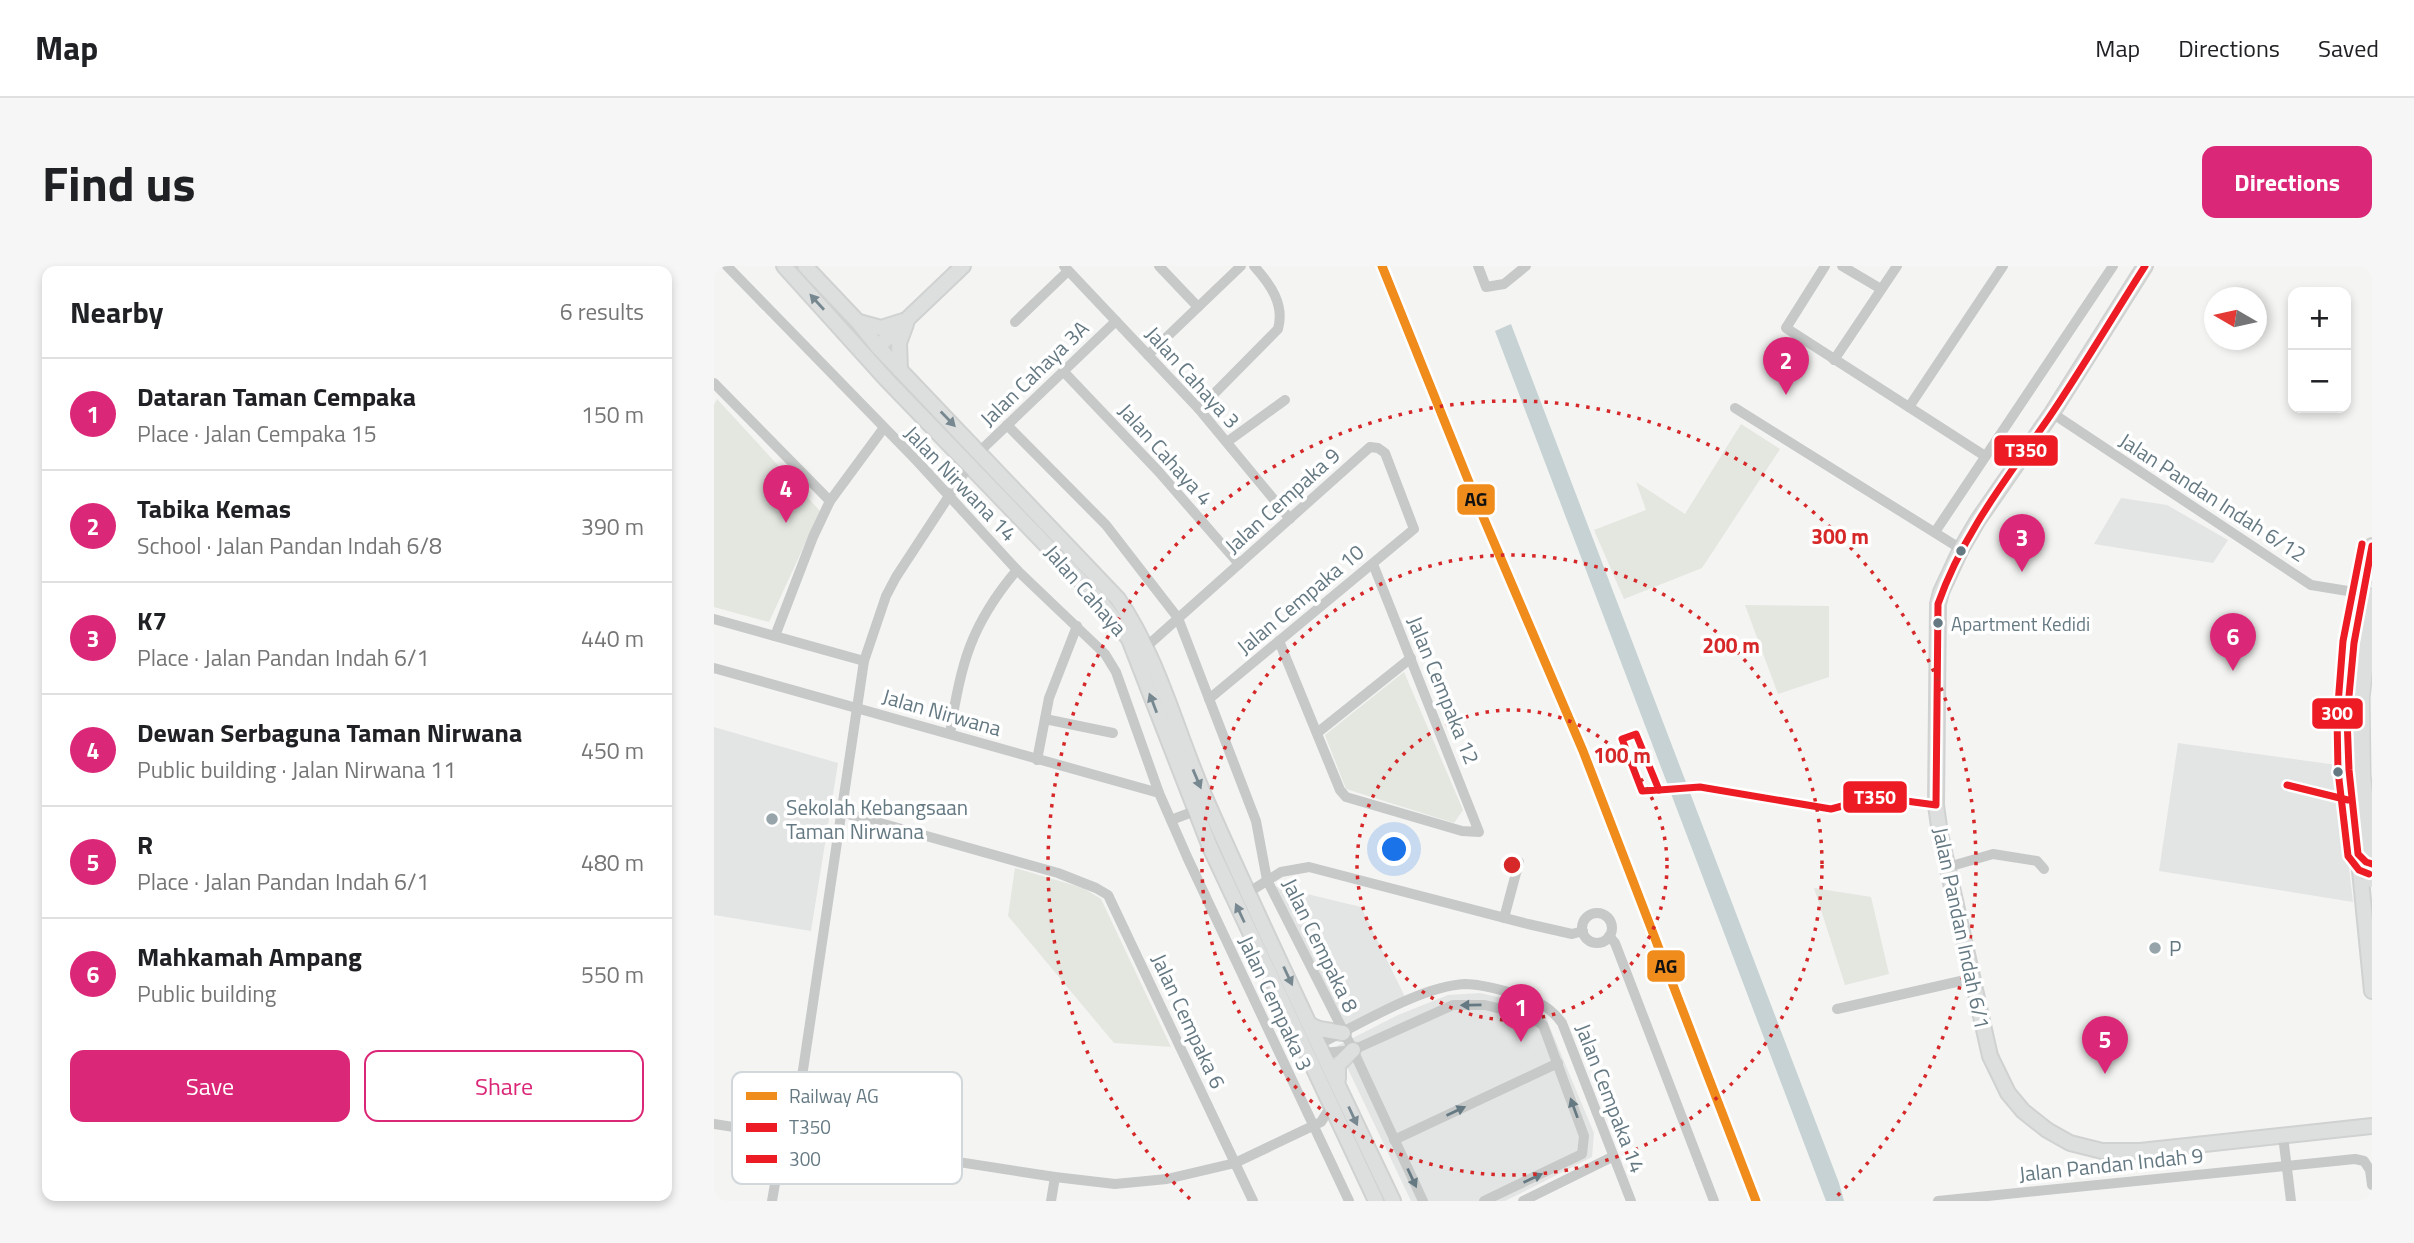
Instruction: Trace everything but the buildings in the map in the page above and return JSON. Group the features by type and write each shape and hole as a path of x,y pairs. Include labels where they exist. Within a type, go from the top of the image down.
{"highway":[{"path":"2366,595 2366,642 2360,698 2361,775 2372,878"}],"main road":[{"name":"Jalan Cahaya","path":"784,266 886,379 974,458 1118,599 1134,622 1196,777 1320,1049 1393,1201"},
{"name":"Jalan Cahaya","path":"805,266 858,321 1117,621 1129,639 1195,811 1329,1103"},
{"path":"886,379 878,358 878,347 963,266"},
{"name":"Jalan Pandan Indah 6/1","path":"2145,266 2052,413 1978,520 1961,549 1938,604 1936,804 1990,1056 2008,1093 2023,1111 2047,1130 2070,1143 2102,1151 2140,1151 2372,1126"},
{"path":"858,321 881,328 907,319"},
{"path":"900,370 899,343 907,319"},
{"path":"850,339 862,346 878,347"},
{"path":"2372,546 2366,595 2353,649 2347,739 2358,853 2369,926 2372,991"},
{"path":"2358,853 2366,862 2372,864"},
{"path":"1289,1020 1307,1041 1320,1049 1317,1059 1329,1103 1376,1201"},
{"path":"1310,1025 1343,1032"},
{"path":"1339,1084 1338,1065 1353,1050"}],"street":[{"name":"Jalan Nirwana 14","path":"727,266 1017,570 1105,654 1116,672 1171,820"},
{"path":"1159,266 1198,307"},
{"path":"1148,355 1241,266"},
{"path":"1199,409 1278,329 1281,315 1277,298 1254,266"},
{"path":"1478,266 1486,287 1504,284 1526,266"},
{"path":"1825,266 1786,328 1986,456"},
{"path":"1842,266 1881,289"},
{"path":"1834,360 1897,266"},
{"path":"1909,407 2003,266"},
{"path":"1936,532 2113,266"},
{"path":"1015,322 1066,269"},
{"name":"Jalan Cahaya 3","path":"1066,269 1199,409 1290,519"},
{"name":"Jalan Cahaya 3A","path":"803,1072 864,661 891,586 974,458 1116,321"},
{"name":"Jalan Cahaya 4","path":"1063,371 1159,472 1239,564"},
{"path":"714,383 830,501"},
{"path":"1227,442 1285,400"},
{"path":"1735,408 1961,549"},
{"name":"Jalan Pandan Indah 6/12","path":"2052,413 2311,584 2366,595"},
{"name":"Jalan Cempaka 8","path":"1007,425 1105,525 1178,618 1256,821 1267,880 1353,1050 1423,1201"},
{"path":"775,636 813,537 830,501 883,429"},
{"name":"Jalan Cempaka 9","path":"1146,647 1370,447 1385,453 1414,530"},
{"name":"Jalan Cempaka 10","path":"1209,699 1414,530"},
{"name":"Jalan Cempaka 12","path":"1317,733 1340,790 1346,797 1462,831 1479,832 1373,564"},
{"path":"950,734 956,689 972,636 998,593 1017,570"},
{"path":"714,619 864,661"},
{"path":"1037,760 1056,676 1077,626"},
{"path":"1279,641 1317,733 1410,658"},
{"name":"Jalan Nirwana","path":"714,667 1159,793"},
{"path":"1045,719 1113,733"},
{"path":"1642,791 1712,788 1831,809 1876,797 1936,804"},
{"path":"1171,820 1195,811"},
{"name":"Jalan Cempaka 6","path":"841,812 1058,873 1108,895 1253,1201"},
{"name":"Jalan Cempaka 3","path":"1171,820 1317,1124 1349,1201"},
{"path":"1948,867 1993,854 2037,861 2044,869"},
{"path":"1504,918 1519,862"},
{"path":"1249,892 1281,872 1309,867 1572,934 1583,931"},
{"path":"1609,936 1597,943 1587,939 1583,931 1586,918 1600,913 1611,922 1609,936 1615,943 1714,1201"},
{"path":"1838,1009 1973,978"},
{"name":"Jalan Cempaka 14","path":"1320,1049 1343,1032 1412,999 1463,984 1483,985 1541,1002 1553,1010 1562,1023 1631,1201"},
{"path":"1320,1049 1353,1050 1445,1008 1474,1004 1537,1020 1547,1032 1584,1136 1582,1154 1484,1201"},
{"path":"1394,1140 1558,1063"},
{"path":"962,1163 1101,1184 1131,1183 1192,1174 1235,1163 1317,1124 1329,1103"},
{"path":"714,1124 732,1127"},
{"path":"1317,1124 1341,1128"},
{"path":"2283,1136 2291,1201"},
{"path":"1522,1201 1612,1157"},
{"name":"Jalan Pandan Indah 9","path":"1938,1201 2355,1159 2364,1161 2370,1170 2372,1185"},
{"path":"1051,1201 1055,1177"}],"shaded area":[{"path":"1511,324 1844,1201 1826,1201 1495,331"},
{"path":"717,399 820,511 769,622 714,607 714,405"},
{"path":"1741,424 1780,449 1702,568 1624,599 1594,530 1646,510 1636,482 1685,514"},
{"path":"2121,498 2167,505 2228,540 2213,563 2094,544"},
{"path":"1745,605 1829,606 1829,677 1778,694"},
{"path":"1404,672 1463,810 1454,823 1346,789 1325,735"},
{"name":"Sekolah Kebangsaan Taman Nirwana","path":"714,727 838,763 811,931 714,915"},
{"path":"2178,743 2337,765 2353,902 2159,871"},
{"path":"1015,868 1083,888 1101,899 1171,1047 1114,1043 1008,916"},
{"path":"1274,886 1361,907 1406,999 1345,1028"},
{"path":"1814,888 1871,897 1889,974 1845,985"},
{"path":"1480,993 1532,1005 1546,1018 1594,1133 1592,1157 1505,1201 1411,1201 1337,1046 1398,1015 1448,995"}],"rail line":[{"name":"AG","path":"1382,266 1481,512 1583,751 1756,1201"}],"transit line":[{"name":"T350","path":"1659,790 1700,787 1831,809 1876,797 1936,805 1938,604 1948,578 1973,529 2062,398 2145,266"},
{"name":"300","path":"2362,544 2343,641 2337,717 2338,771 2348,856 2359,870 2369,874"},
{"name":"T350","path":"2372,546 2354,643 2347,717 2349,770 2358,854 2372,864"},
{"name":"T350","path":"1636,734 1659,790 1642,791 1622,739 1636,734"},
{"name":"300","path":"2287,785 2348,800"}],"place":[{"name":"Tabika Kemas","path":"1786,395"},
{"name":"Dewan Serbaguna Taman Nirwana","path":"786,523"},
{"name":"K7","path":"2022,572"},
{"name":"Apartment Kedidi","path":"1938,623"},
{"name":"Mahkamah Ampang","path":"2233,671"},
{"name":"Sekolah Kebangsaan Taman Nirwana","path":"772,819"},
{"name":"P","path":"2155,948"},
{"name":"Dataran Taman Cempaka","path":"1521,1042"},
{"name":"R","path":"2105,1074"}]}
